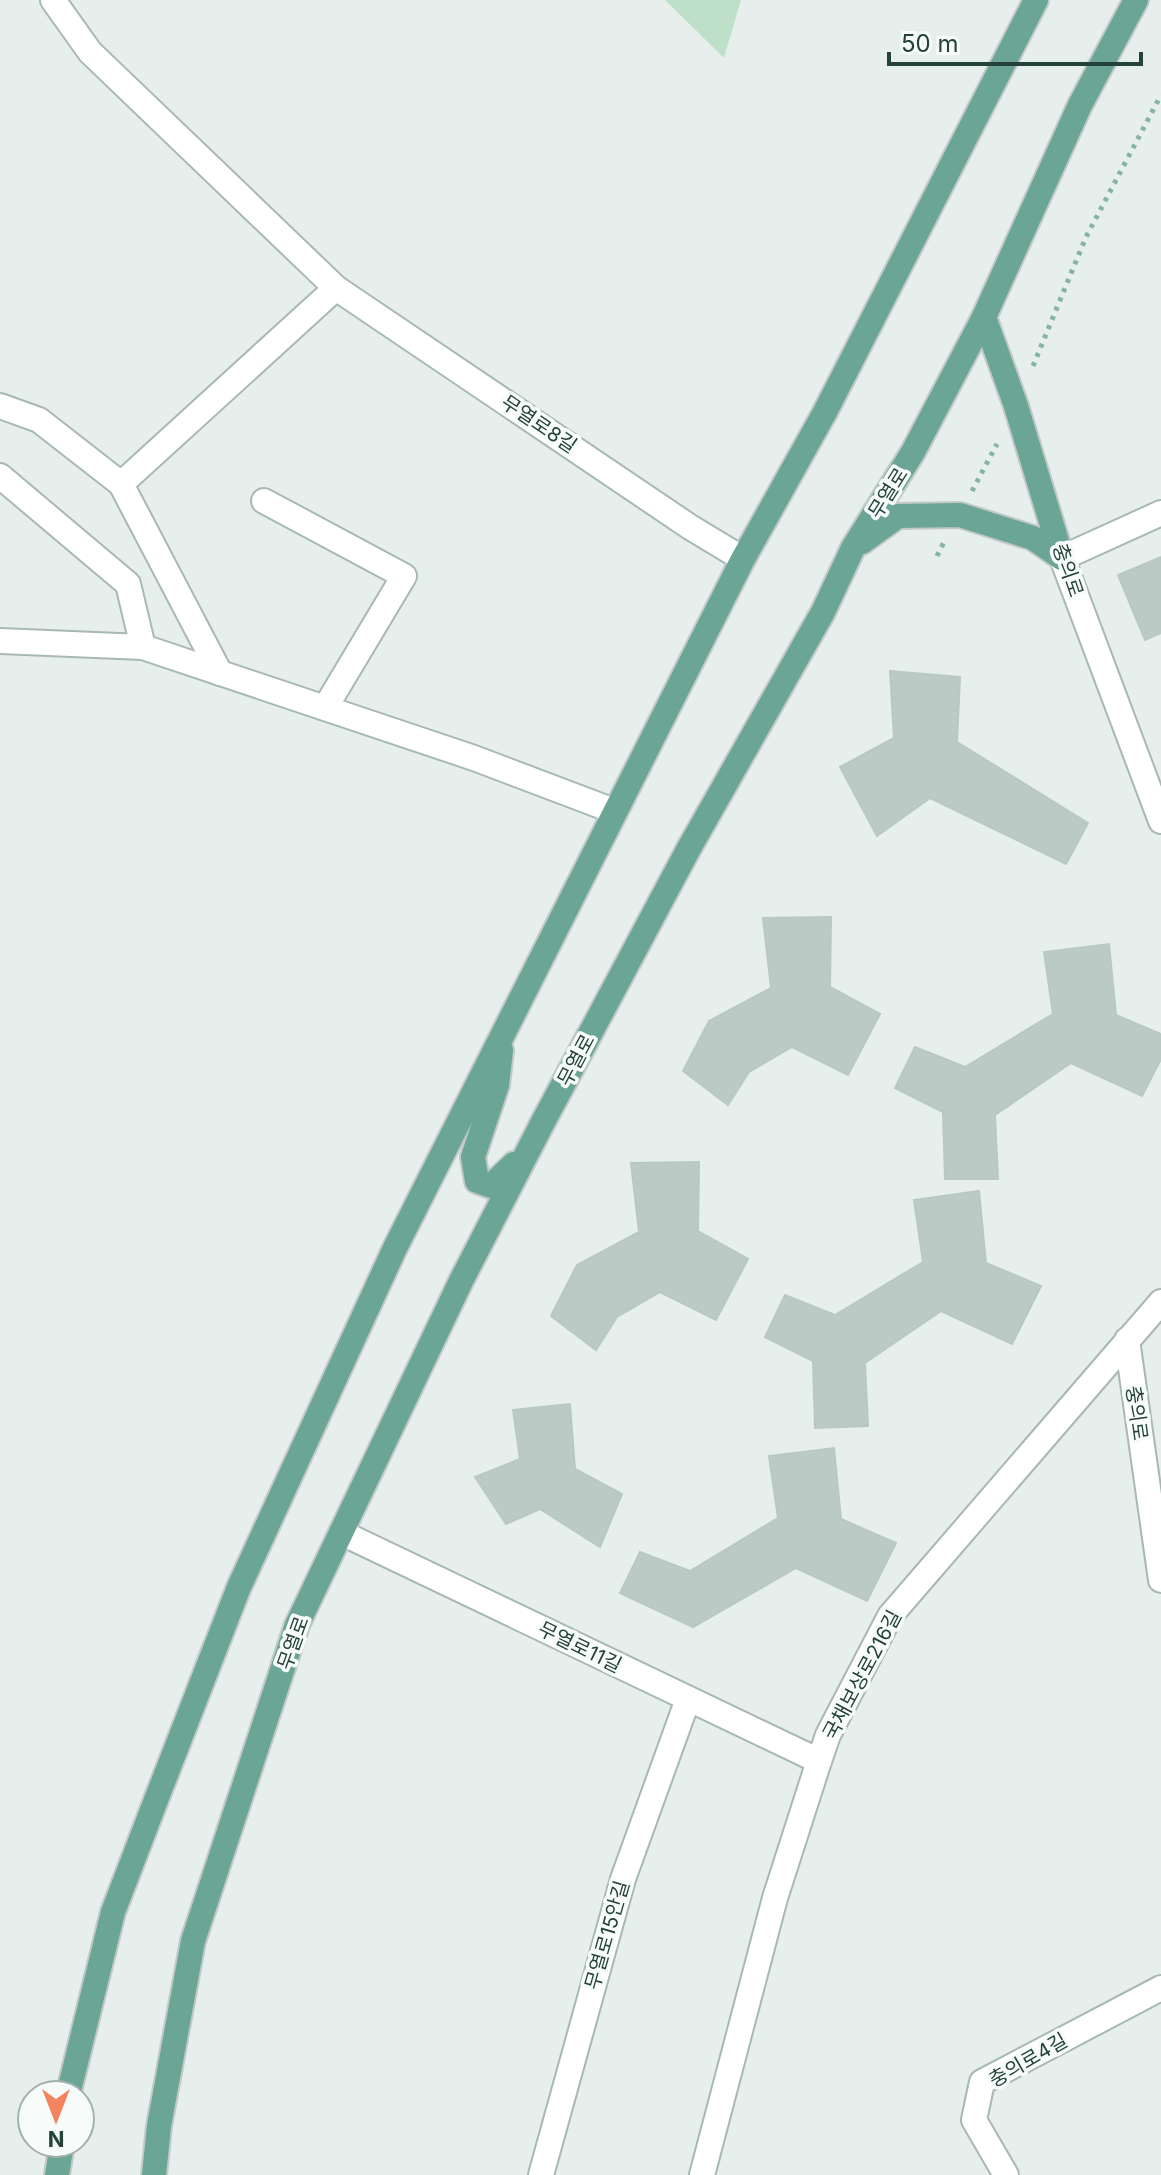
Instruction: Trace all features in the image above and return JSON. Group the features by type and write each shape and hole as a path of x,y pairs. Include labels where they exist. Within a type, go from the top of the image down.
{"main road":[{"path":"72,2079 113,1912 239,1587 395,1248 743,559 825,412 1036,0"},
{"name":"무열로","path":"154,2175 159,2126 193,1941 297,1625 461,1281 527,1152 688,850 823,612 853,548 913,452 984,317 1080,105 1136,0"},
{"name":"충의로","path":"984,317 1016,406 1062,558"},
{"path":"853,548 898,516 960,515 1033,538 1062,558"},
{"path":"504,1032 497,1085 473,1157 477,1181 491,1186 527,1152"}],"street":[{"name":"무열로8길","path":"53,0 90,52 336,288 690,527 743,559"},
{"path":"73,25 79,0"},
{"path":"121,484 336,288"},
{"path":"0,406 39,420 121,484 220,673"},
{"path":"0,476 128,584 143,647"},
{"path":"264,501 404,576 325,708"},
{"path":"1062,558 1161,513"},
{"name":"충의로","path":"1062,558 1161,821"},
{"path":"0,641 143,647 474,758 614,811"},
{"name":"국채보상로216길","path":"702,2175 775,1898 819,1761 828,1735 890,1616 1161,1302"},
{"name":"충의로","path":"1127,1340 1161,1580"},
{"name":"무열로11길","path":"342,1533 819,1761"},
{"name":"무열로15안길","path":"541,2175 623,1879 688,1699"},
{"name":"충의로4길","path":"1006,2175 974,2120 982,2082 1161,1988"}],"path":[{"path":"937,556 1016,406 1086,237 1161,95"}],"green space":[{"path":"665,0 741,0 724,58"}],"building":[{"path":"1161,557 1161,633 1145,640 1118,575"},
{"path":"890,671 960,677 957,742 1088,823 1066,864 930,798 877,836 840,767 894,738"},
{"path":"831,917 830,987 880,1014 848,1075 792,1047 749,1072 728,1105 683,1071 709,1021 771,988 763,918"},
{"path":"1109,944 1116,1015 1161,1034 1161,1059 1142,1096 1071,1063 995,1115 998,1179 945,1179 943,1112 895,1088 915,1047 965,1067 1053,1014 1044,952"},
{"path":"699,1162 698,1231 748,1259 716,1320 660,1292 617,1317 596,1350 551,1316 577,1265 639,1232 631,1163"},
{"path":"979,1191 986,1263 1041,1286 1012,1344 941,1311 865,1363 868,1426 815,1428 813,1361 765,1337 785,1295 835,1315 923,1262 914,1200"},
{"path":"570,1404 575,1469 622,1494 600,1547 540,1509 506,1524 475,1477 520,1459 513,1410"},
{"path":"834,1448 841,1519 896,1543 867,1601 796,1568 693,1627 620,1593 640,1552 690,1571 778,1518 769,1456"}]}
